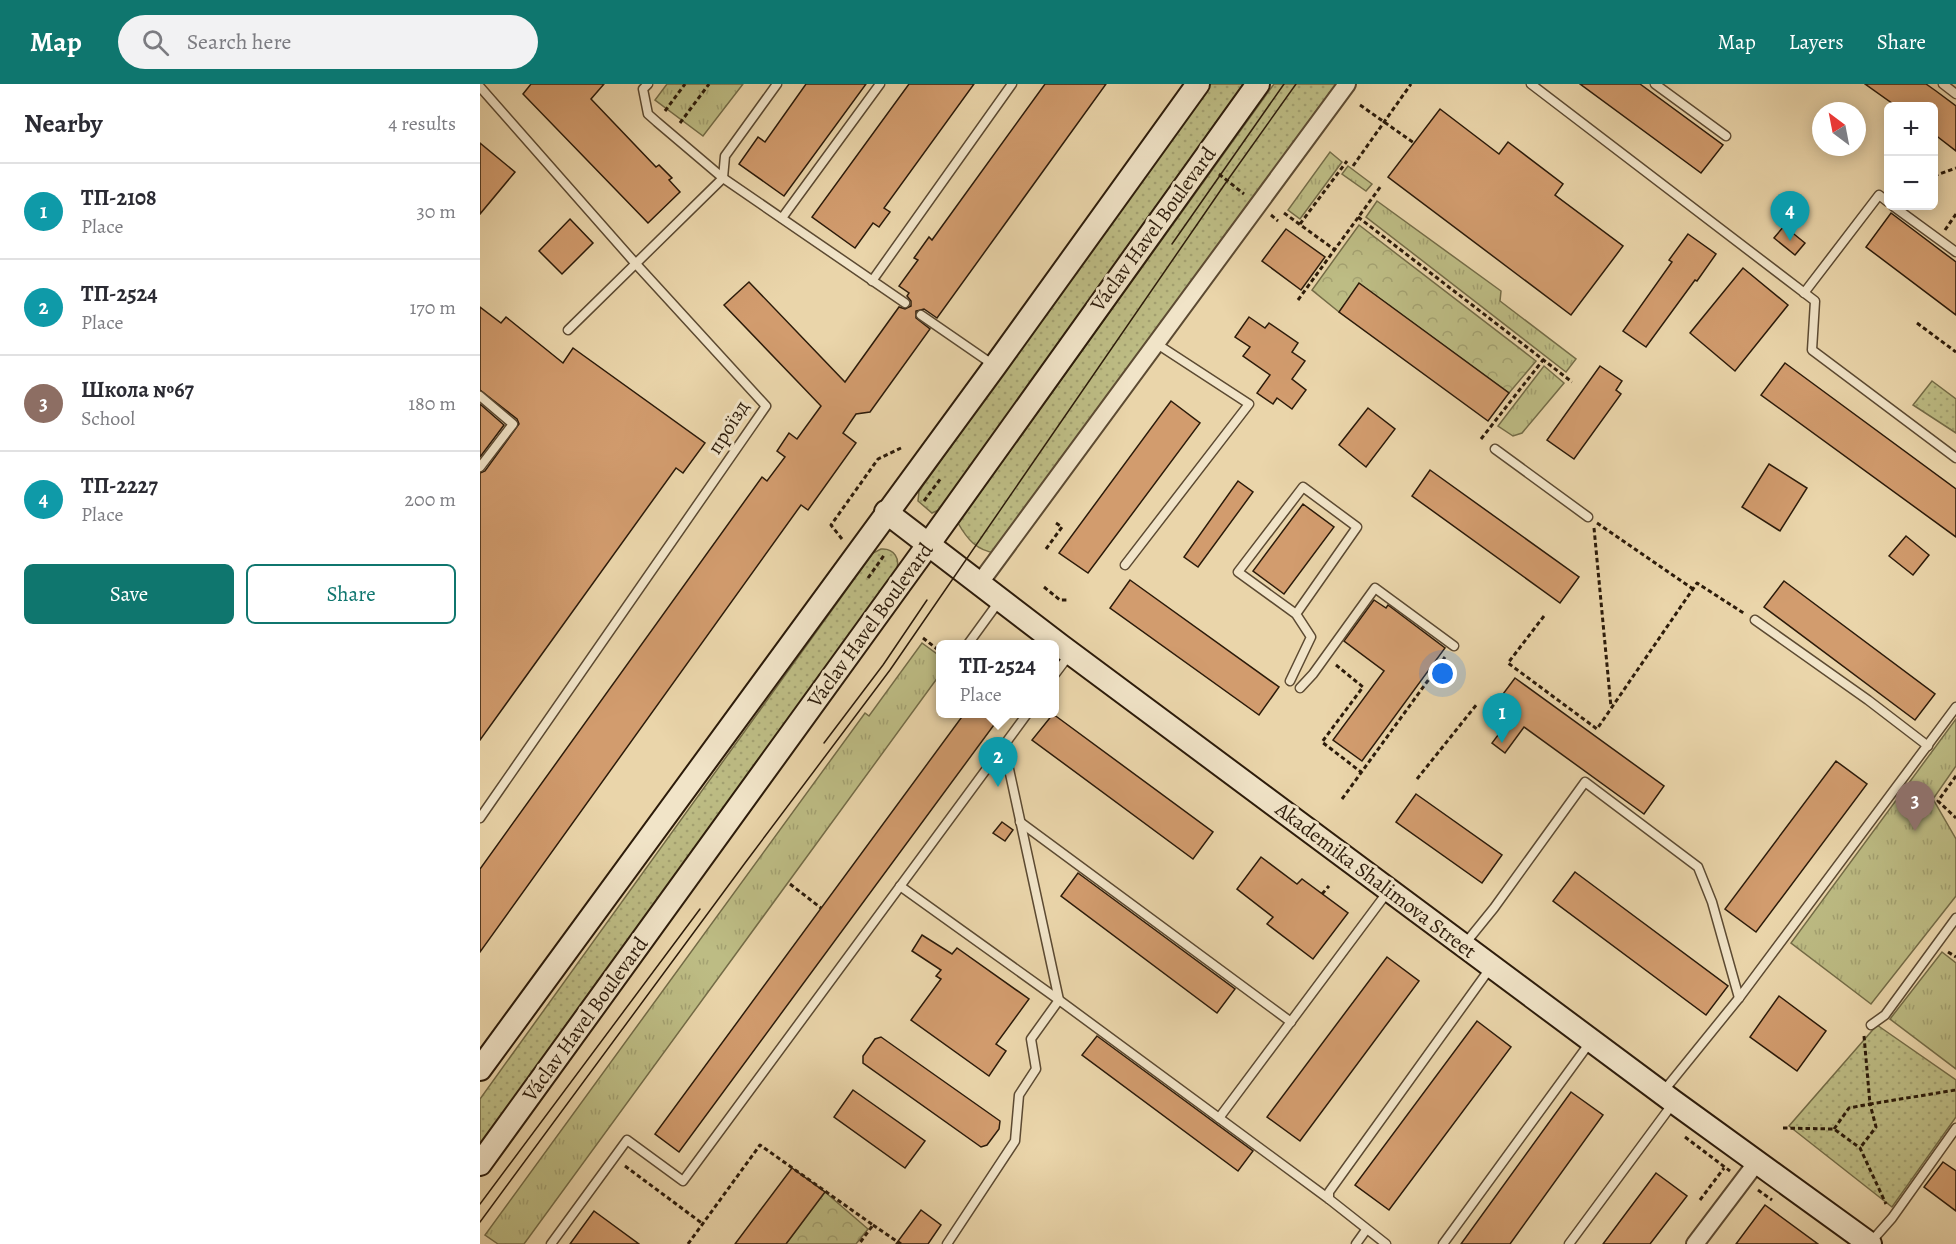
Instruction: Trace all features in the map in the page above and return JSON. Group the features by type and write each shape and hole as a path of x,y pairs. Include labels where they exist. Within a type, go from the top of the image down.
{"main road":[{"path":"480,1069 995,366 1198,84"},
{"name":"Václav Havel Boulevard","path":"480,1164 1258,84"},
{"name":"Akademika Shalimova Street","path":"886,512 1052,640"},
{"name":"Akademika Shalimova Street","path":"1059,646 1668,1098 1869,1244"}],"street":[{"path":"979,584 1347,84"},
{"path":"1695,1244 1757,1162"}],"lane":[{"path":"648,84 643,89 648,114 671,134 723,178 905,303"},
{"path":"568,330 723,178 725,156 777,84"},
{"path":"782,219 880,84"},
{"path":"872,280 1012,84"},
{"path":"1531,84 1815,301 1812,350 1956,458"},
{"path":"1655,84 1726,136"},
{"path":"1943,84 1956,94"},
{"name":"проїзд","path":"480,85 636,264 766,406 480,818"},
{"path":"1804,293 1879,195 1884,199"},
{"path":"1898,210 1956,252"},
{"path":"921,315 995,366"},
{"path":"1125,565 1249,404 1157,344"},
{"path":"480,396 513,424 480,467"},
{"path":"1495,449 1588,517"},
{"path":"1290,681 1311,637 1296,614 1238,572 1304,486 1357,527 1296,614"},
{"path":"1300,688 1375,588 1454,645"},
{"path":"972,640 1000,600"},
{"path":"1755,620 1868,700 1928,747"},
{"path":"1059,669 1070,654"},
{"path":"1569,1244 1739,998 1956,707"},
{"path":"551,1244 627,1140 683,1181 1024,718"},
{"path":"946,1244 1015,1141 1018,1095 1036,1069 1031,1039 1059,1000 1004,746"},
{"path":"1464,945 1494,908 1585,782 1698,867 1712,902 1739,998"},
{"path":"1020,822 1291,1022"},
{"path":"900,886 1059,1000 1329,1199 1386,1244"},
{"path":"1219,1118 1389,890"},
{"path":"1872,1024 1885,1015 1956,918"},
{"path":"1329,1199 1329,1191 1492,966"},
{"path":"1443,1244 1591,1040"},
{"path":"1869,1244 1953,1139 1956,1128"},
{"path":"1356,1244 1366,1230"}],"path":[{"path":"657,122 685,84"},
{"path":"671,134 709,84"},
{"path":"1353,166 1411,84"},
{"path":"1360,105 1414,143"},
{"path":"1300,224 1347,161"},
{"path":"1938,175 1956,168"},
{"path":"1298,300 1381,186"},
{"path":"1284,213 1335,250"},
{"path":"1938,239 1956,214"},
{"path":"1358,217 1572,382"},
{"path":"1917,323 1956,352"},
{"path":"1481,439 1544,360"},
{"path":"842,540 831,525 878,459 902,448"},
{"path":"924,501 941,478"},
{"path":"1611,708 1593,520 1693,589"},
{"path":"1046,549 1062,527 1056,523"},
{"path":"868,578 885,554"},
{"path":"1544,616 1508,663 1597,729 1697,583 1755,620"},
{"path":"1044,587 1060,600 1068,600"},
{"path":"923,638 936,648"},
{"path":"1342,799 1454,645"},
{"path":"1325,657 1364,687 1322,742 1361,772"},
{"path":"1417,779 1477,704"},
{"path":"1956,776 1938,801 1956,818"},
{"path":"790,884 821,908"},
{"path":"1322,894 1329,886"},
{"path":"1860,1148 1876,1127 1870,1104 1863,1034"},
{"path":"1834,1130 1850,1108 1956,1090"},
{"path":"1783,1128 1834,1130 1860,1148 1892,1218"},
{"path":"688,1244 760,1144 901,1244"},
{"path":"614,1158 703,1224"},
{"path":"1700,1200 1725,1167"},
{"path":"859,1244 873,1225"}],"green space":[{"path":"667,84 743,84 703,136 655,100"},
{"path":"1210,84 1249,84 941,509 932,513 918,501 919,491"},
{"path":"1274,84 1338,84 996,553 978,547 958,523"},
{"path":"1330,152 1342,162 1300,219 1288,210"},
{"path":"1348,166 1372,184 1366,191 1342,174"},
{"path":"1377,201 1501,291 1500,301 1576,359 1566,372 1366,217"},
{"path":"1359,225 1536,361 1509,393 1360,284 1339,312 1312,290"},
{"path":"1544,366 1564,383 1522,433 1513,436 1498,426"},
{"path":"1932,381 1956,399 1956,433 1913,405"},
{"path":"881,549 893,552 898,562 896,571 480,1159 480,1099 873,553"},
{"path":"922,643 936,653 936,680 524,1244 498,1244 485,1235 865,713 869,716"},
{"path":"1956,719 1956,766 1933,799 1956,839 1956,896 1871,1004 1791,943"},
{"path":"1942,952 1956,963 1956,1069 1890,1019"},
{"path":"1877,1025 1956,1080 1956,1117 1892,1207 1789,1126"},
{"path":"825,1192 868,1229 856,1244 786,1244"}],"building":[{"path":"531,84 604,84 591,99 656,167 659,165 672,178 669,180 680,192 648,223 523,94"},
{"path":"806,84 866,84 784,196 739,164 758,137 765,142"},
{"path":"909,84 974,84 884,208 890,212 879,227 873,223 855,248 812,217"},
{"path":"1045,84 1106,84 937,318 924,309 916,311 916,318 930,329 870,412 856,414 843,433 856,443 808,510 801,505 480,952 480,869 762,477 767,481 785,457 777,451 789,433 797,439 821,406 724,305 749,282 845,382 899,307 905,309 911,306 911,301 907,296 909,293 899,286 918,260 914,258 929,237 932,240"},
{"path":"1580,84 1640,84 1723,145 1701,173"},
{"path":"1865,84 1926,84 1936,91 1956,106 1956,151 1938,137 1938,102 1890,102"},
{"path":"1440,109 1499,154 1508,142 1563,184 1555,195 1623,246 1571,315 1388,177"},
{"path":"480,143 515,172 480,214"},
{"path":"1891,213 1956,262 1956,315 1866,247"},
{"path":"570,219 593,243 562,274 539,251"},
{"path":"1784,226 1805,243 1795,255 1774,238"},
{"path":"1286,229 1325,257 1301,290 1262,261"},
{"path":"1688,234 1716,254 1646,347 1623,331 1672,262 1669,260"},
{"path":"1743,268 1788,305 1735,371 1690,333"},
{"path":"1359,283 1509,393 1488,421 1339,312"},
{"path":"480,307 501,323 506,317 563,363 573,348 705,443 683,473 676,468 480,740 480,473 485,471 519,424 517,419 480,390"},
{"path":"1249,317 1265,328 1269,323 1298,343 1292,352 1305,361 1292,379 1306,390 1292,409 1277,398 1273,404 1257,393 1270,375 1243,356 1250,347 1235,337"},
{"path":"1785,363 1956,489 1956,537 1761,395"},
{"path":"1600,366 1622,381 1616,390 1621,394 1574,459 1547,440"},
{"path":"1171,401 1200,423 1088,573 1059,553"},
{"path":"480,404 504,425 480,457"},
{"path":"1368,408 1395,429 1366,467 1339,445"},
{"path":"1769,464 1807,488 1780,531 1742,507"},
{"path":"1430,470 1579,577 1560,603 1412,496"},
{"path":"1238,481 1253,492 1198,567 1184,557"},
{"path":"1303,504 1334,527 1284,594 1253,571"},
{"path":"1906,536 1929,555 1913,575 1889,556"},
{"path":"1130,580 1279,687 1259,715 1110,608"},
{"path":"1784,581 1935,694 1915,720 1764,607"},
{"path":"1374,600 1386,608 1388,605 1445,648 1362,761 1333,740 1384,671 1344,641"},
{"path":"1515,678 1664,786 1644,814 1524,727 1505,753 1492,743 1511,718 1494,706"},
{"path":"961,718 999,718 679,1152 655,1134"},
{"path":"1050,718 1058,718 1213,832 1193,859 1032,740"},
{"path":"1836,761 1867,784 1756,932 1725,909"},
{"path":"1416,794 1502,855 1482,883 1396,822"},
{"path":"1002,822 1013,830 1005,841 993,833"},
{"path":"1261,857 1297,884 1302,879 1348,913 1313,959 1267,924 1273,917 1237,889"},
{"path":"1575,872 1728,986 1706,1015 1553,901"},
{"path":"1078,873 1235,989 1217,1013 1061,896"},
{"path":"922,935 952,954 957,948 1029,999 996,1044 1006,1051 989,1076 911,1020 941,979 936,976 941,970 912,951"},
{"path":"1387,957 1419,981 1300,1141 1267,1117"},
{"path":"1779,996 1826,1031 1797,1071 1750,1037"},
{"path":"1477,1021 1511,1047 1389,1210 1355,1185"},
{"path":"1097,1036 1253,1151 1238,1171 1082,1055"},
{"path":"881,1037 1000,1121 999,1129 987,1145 981,1147 863,1063 863,1056 875,1039"},
{"path":"853,1090 925,1141 905,1168 834,1117"},
{"path":"1571,1092 1603,1115 1510,1244 1461,1244"},
{"path":"1943,1162 1956,1171 1956,1211 1924,1187"},
{"path":"792,1168 825,1192 786,1244 735,1244"},
{"path":"1656,1173 1687,1196 1650,1244 1603,1244"},
{"path":"1765,1205 1818,1244 1736,1244"},
{"path":"921,1210 941,1225 928,1244 896,1244"},
{"path":"594,1211 639,1244 570,1244"}],"tram line":[{"path":"1172,244 1284,84"},
{"path":"480,1222 890,670 1296,84"},
{"path":"824,743 883,665 927,600"},
{"path":"480,1204 700,909"}],"place":[{"name":"ТП-2227","path":"1790,241"},
{"name":"ТП-2108","path":"1502,743"},
{"name":"ТП-2524","path":"998,787"},
{"name":"Школа №67","path":"1915,831"}]}
